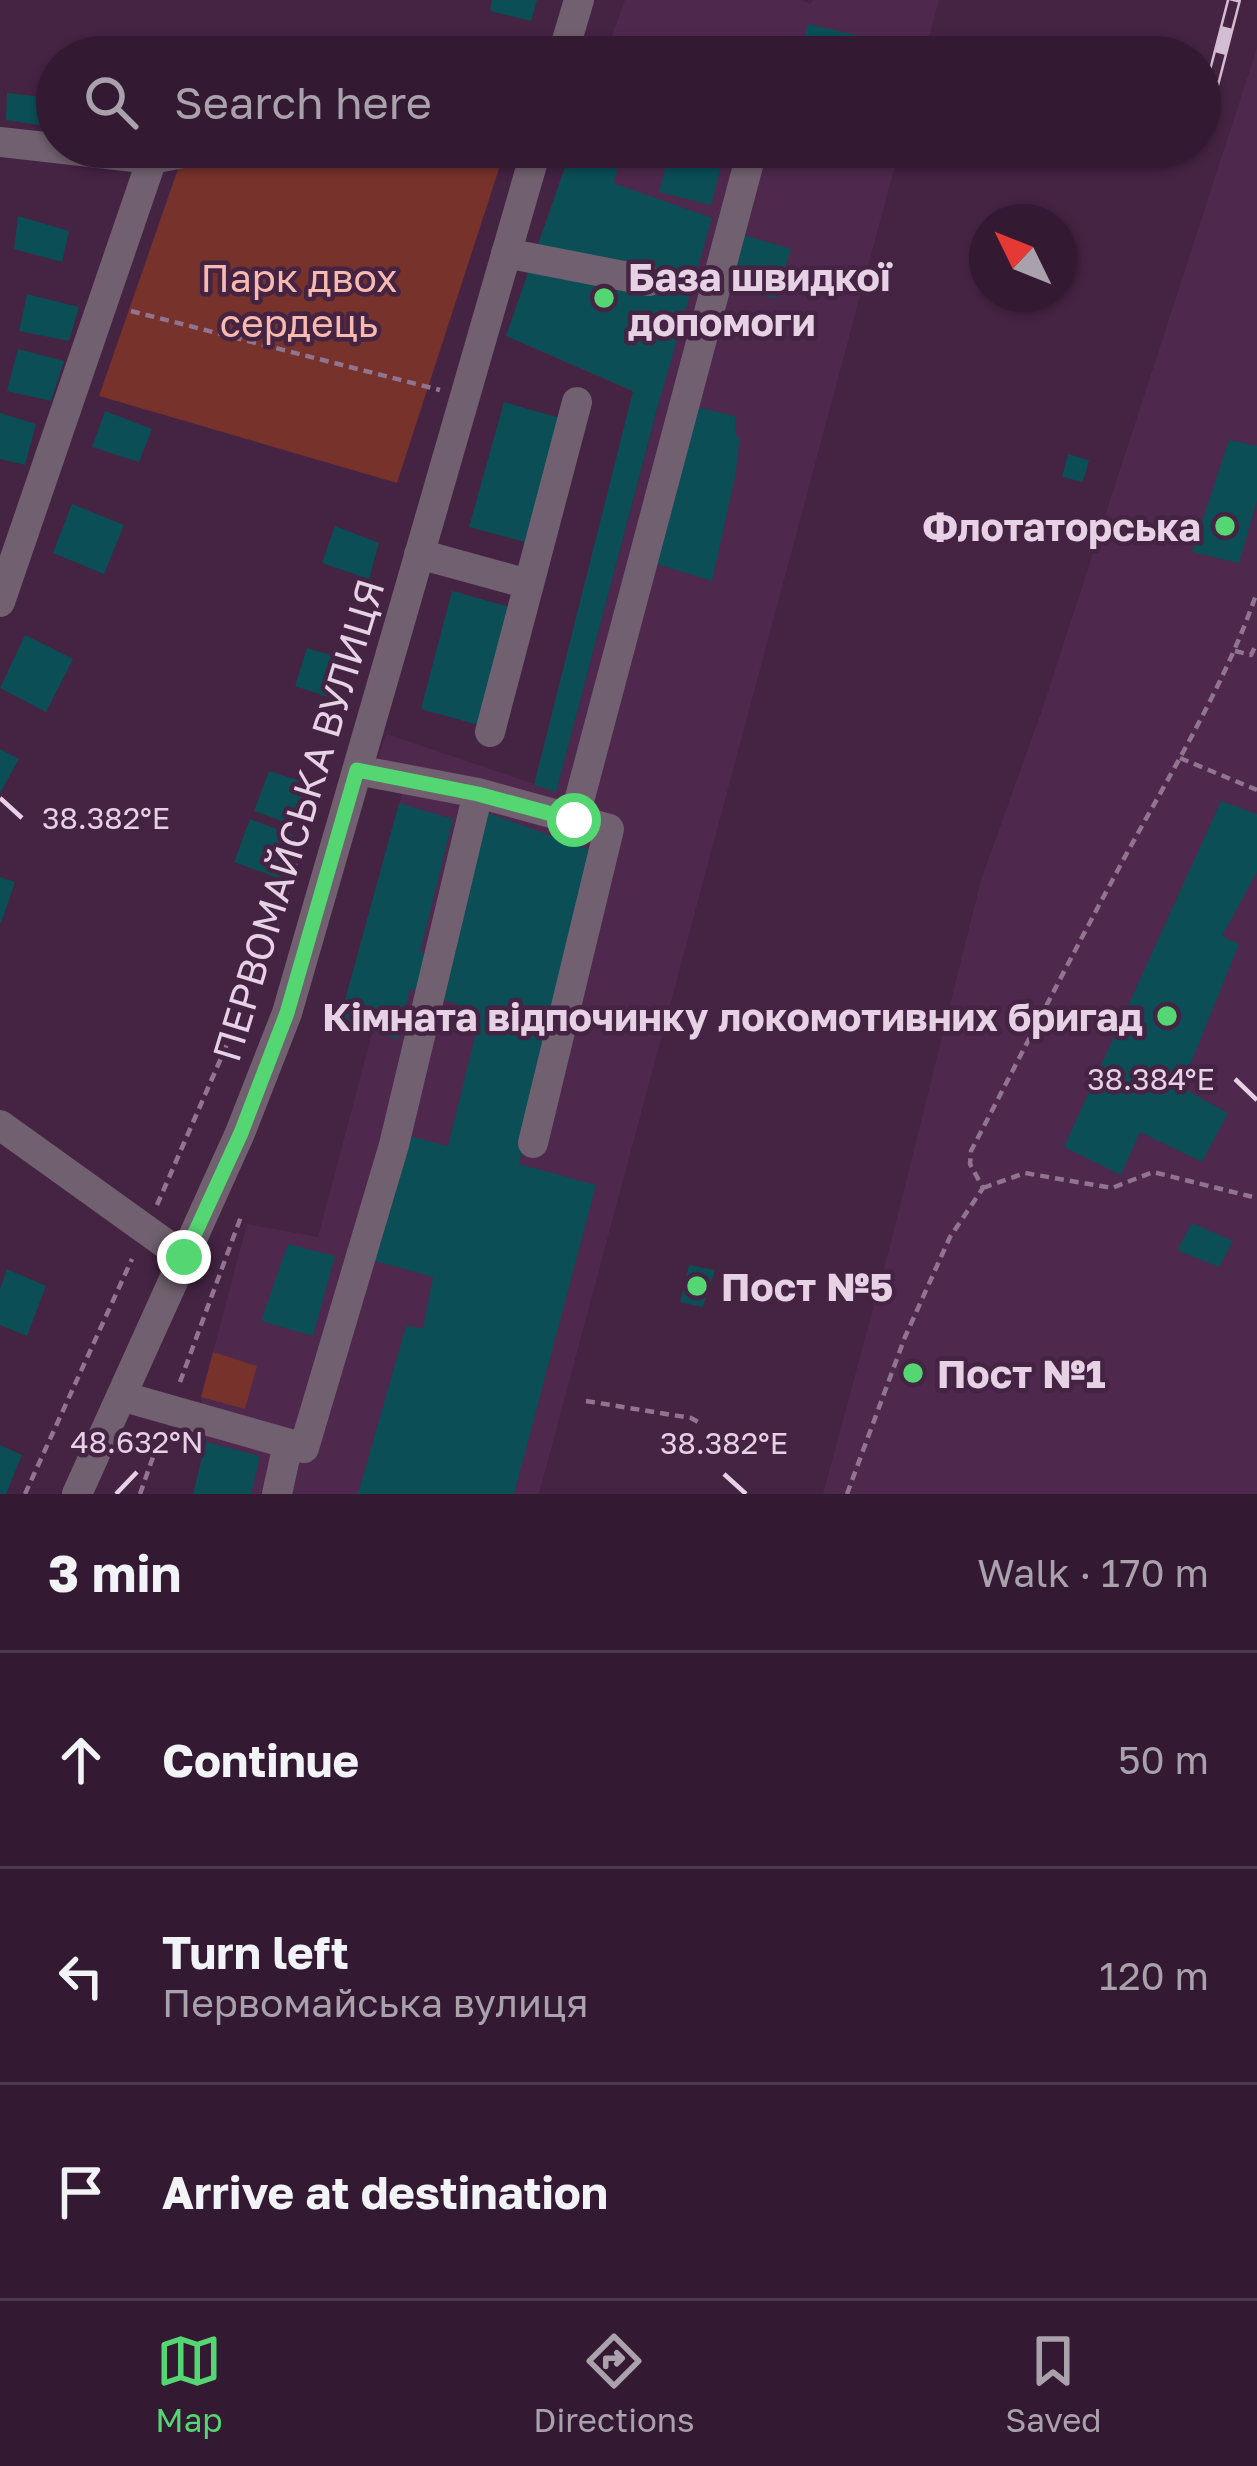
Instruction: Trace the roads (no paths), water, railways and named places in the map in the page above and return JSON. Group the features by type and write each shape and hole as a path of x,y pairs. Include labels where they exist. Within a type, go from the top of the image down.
{"street":[{"path":"568,36 579,0"},
{"path":"0,142 36,146"},
{"path":"0,602 149,168"},
{"name":"ПЕРВОМАЙСЬКА ВУЛИЦЯ","path":"77,1494 241,1133 287,1013 531,168"},
{"path":"574,820 747,168"},
{"path":"506,254 649,280"},
{"path":"490,732 577,402"},
{"path":"419,554 528,584"},
{"path":"357,770 478,794 609,829 533,1143"},
{"path":"121,1396 304,1448 394,1144 478,794"},
{"path":"0,1125 184,1257"},
{"path":"277,1494 288,1444"}],"railway":[{"path":"1221,50 1234,0"}],"place":[{"name":"База швидкої допомоги","path":"604,298"},
{"name":"Флотаторська","path":"1225,526"},
{"name":"Кімната відпочинку локомотивних бригад","path":"1167,1016"},
{"name":"Пост №5","path":"697,1286"},
{"name":"Пост №1","path":"913,1373"}],"park label":[{"name":"Парк двох сердець","path":"299,300"}]}
